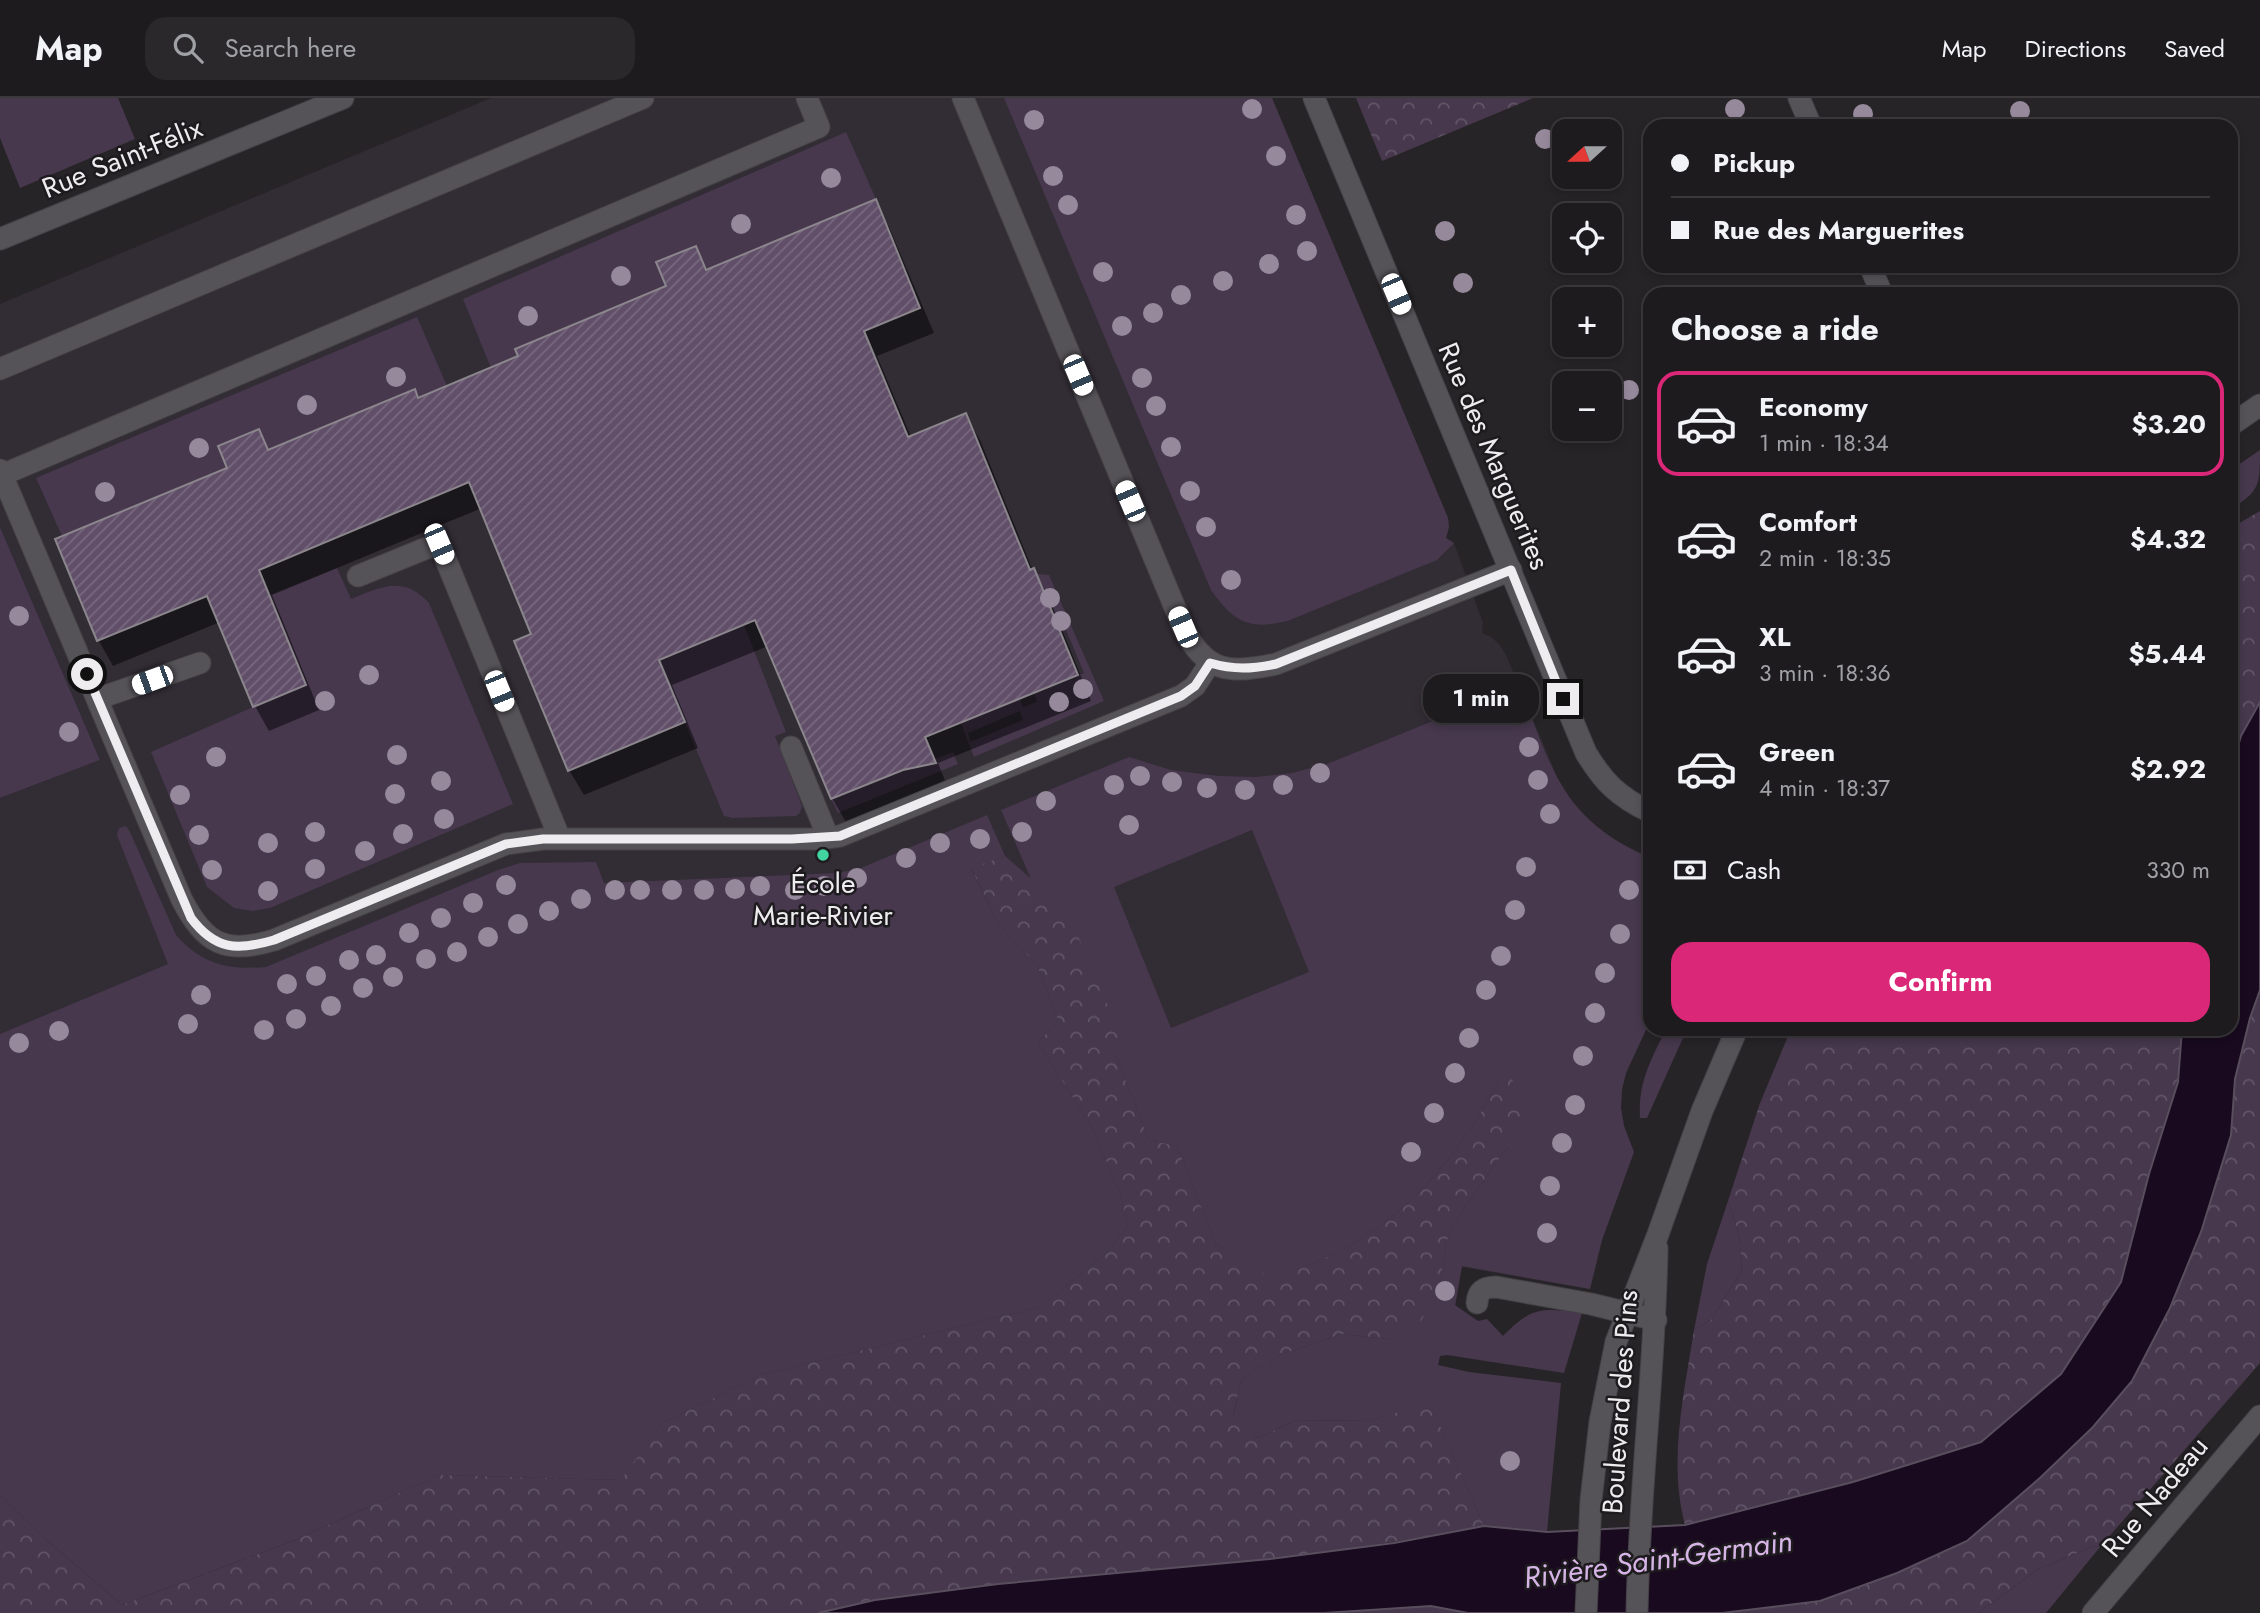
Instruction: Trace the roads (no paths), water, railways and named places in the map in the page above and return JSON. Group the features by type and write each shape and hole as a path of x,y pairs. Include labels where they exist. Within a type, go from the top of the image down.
{"street":[{"name":"Rue Saint-Félix","path":"0,239 343,98"},
{"path":"0,369 643,98"},
{"path":"807,98 819,127 1,472 187,909 201,931 214,942 229,946 243,947 274,940 506,844 527,840 828,838 853,831 1181,696 1195,686 1210,663"},
{"path":"963,98 1183,627 1198,654 1210,663 1227,668 1252,669 1276,664 1511,570"},
{"name":"Rue des Marguerites","path":"1314,98 1586,753 1612,789 1643,809"},
{"path":"1799,98 1808,119"},
{"path":"2238,420 2260,405"},
{"path":"358,576 439,544 560,839"},
{"path":"97,699 200,663"},
{"path":"791,747 828,838"},
{"name":"Boulevard des Pins","path":"1586,1613 1591,1500 1600,1422 1616,1342 1702,1111 1734,1036"},
{"name":"Boulevard des Pins","path":"1637,1613 1642,1497 1656,1320 1657,1237"},
{"path":"1477,1303 1478,1294 1483,1289 1496,1287 1656,1320"},
{"name":"Rue Nadeau","path":"2094,1613 2260,1416"}],"water":[{"name":"Rivière Saint-Germain","path":"2260,702 2260,990 2235,1079 2231,1135 2201,1232 2170,1308 2132,1381 2093,1427 2041,1477 1967,1541 1897,1573 1820,1601 1722,1613 1468,1613 1431,1606 1324,1613 818,1613 875,1600 998,1584 1270,1559 1394,1543 1484,1526 1547,1532 1685,1525 1853,1482 1981,1442 2061,1374 2121,1282 2149,1174 2178,1082 2181,1036 2238,1036 2238,746"}],"place":[{"name":"École Marie-Rivier","path":"823,855"}]}
